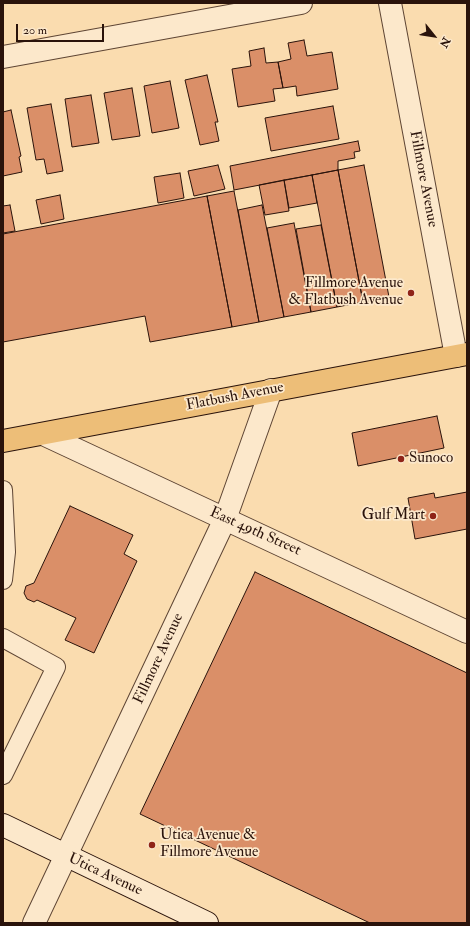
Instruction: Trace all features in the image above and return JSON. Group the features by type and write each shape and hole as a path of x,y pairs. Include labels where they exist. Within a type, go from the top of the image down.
{"main road":[{"name":"Flatbush Avenue","path":"3,441 462,355"}],"street":[{"path":"3,57 300,3"},
{"name":"Fillmore Avenue","path":"390,3 462,355"},
{"name":"Fillmore Avenue","path":"34,923 225,519 271,390"},
{"name":"East 49th Street","path":"43,434 290,548 467,632"},
{"name":"Utica Avenue","path":"3,825 207,923"}],"lane":[{"path":"3,490 6,552 3,580"},
{"path":"3,638 56,667 3,776"}],"building":[{"path":"304,40 307,56 332,52 338,89 297,96 296,86 283,88 278,62 291,59 288,43"},
{"path":"264,48 266,63 278,62 283,88 273,89 275,101 238,107 232,69 251,66 249,51"},
{"path":"207,75 218,122 215,122 219,141 200,145 185,80"},
{"path":"170,81 179,128 152,133 144,86"},
{"path":"132,88 140,136 112,140 104,93"},
{"path":"91,95 99,143 72,147 65,99"},
{"path":"51,104 63,171 47,174 44,159 36,160 27,108"},
{"path":"333,106 339,139 271,151 265,118"},
{"path":"11,110 21,156 19,157 22,172 3,176 3,112"},
{"path":"358,141 360,151 354,152 355,158 338,161 338,170 234,190 230,166"},
{"path":"218,165 225,189 194,196 188,171"},
{"path":"364,165 389,297 363,302 338,170"},
{"path":"338,170 363,302 337,307 312,175"},
{"path":"180,173 184,198 158,203 154,177"},
{"path":"312,175 317,203 289,208 284,180"},
{"path":"284,180 289,211 265,215 259,185"},
{"path":"234,191 259,322 232,327 207,196"},
{"path":"60,195 64,219 41,224 36,200"},
{"path":"207,196 232,327 150,342 145,316 3,342 3,234"},
{"path":"10,205 15,231 3,233 3,206"},
{"path":"262,205 284,317 259,322 238,210"},
{"path":"294,223 311,312 284,317 267,228"},
{"path":"321,225 337,307 311,312 296,229"},
{"path":"437,416 444,448 358,466 352,433"},
{"path":"467,492 467,529 415,539 408,498 434,493 435,498"},
{"path":"70,506 133,535 124,554 137,561 94,653 65,640 76,618 37,600 34,602 27,599 24,593 26,586 34,583"},
{"path":"255,572 467,673 467,923 370,923 140,814"}],"place":[{"name":"Fillmore Avenue & Flatbush Avenue","path":"411,293"},
{"name":"Sunoco","path":"401,459"},
{"name":"Gulf Mart","path":"433,516"},
{"name":"Utica Avenue & Fillmore Avenue","path":"152,845"}]}
